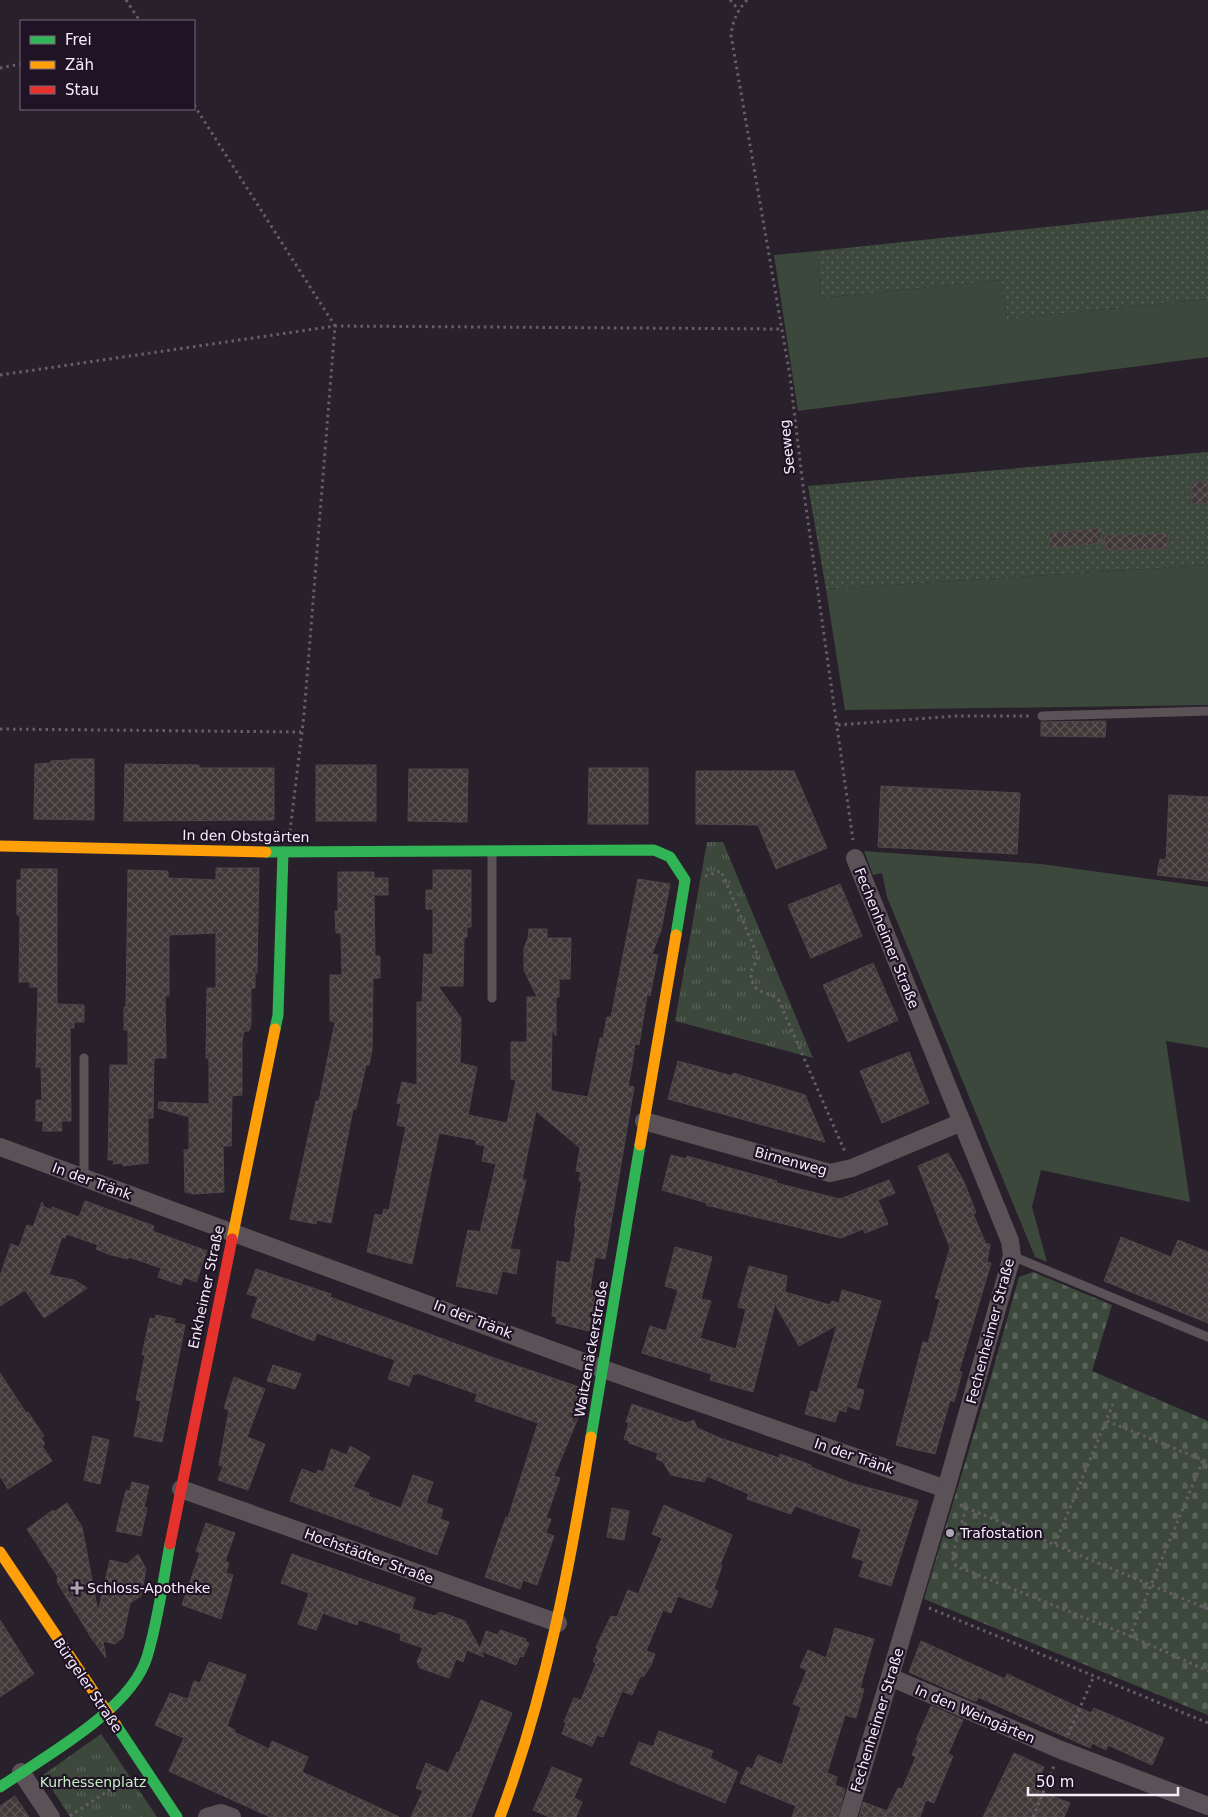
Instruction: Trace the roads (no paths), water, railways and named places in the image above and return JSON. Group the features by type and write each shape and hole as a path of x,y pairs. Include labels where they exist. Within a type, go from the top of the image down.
{"street":[{"name":"In den Obstgärten","path":"0,846 285,852 661,851 672,858 685,880"},
{"name":"Enkheimer Straße","path":"0,1787 107,1713 138,1678 147,1658 180,1488 278,1016 285,852"},
{"name":"Fechenheimer Straße","path":"848,1817 945,1494 1012,1256 1010,1241 855,858"},
{"name":"Waitzenäckerstraße","path":"500,1817 531,1728 558,1623 604,1368 685,880"},
{"name":"Birnenweg","path":"644,1121 830,1173 852,1168 962,1122"},
{"name":"In der Tränk","path":"0,1147 945,1494"},
{"name":"Hochstädter Straße","path":"180,1488 558,1623"},
{"name":"Bürgeler Straße","path":"0,1552 178,1817"},
{"name":"In den Weingärten","path":"890,1677 1061,1750 1208,1806"},
{"path":"21,1772 51,1817"},
{"path":"207,1817 221,1813 232,1817"}],"lane":[{"path":"1042,716 1208,711"},
{"path":"492,850 492,998"},
{"path":"84,1058 84,1178"},
{"path":"1012,1256 1208,1338"}],"place":[{"name":"Trafostation","path":"950,1533"},
{"name":"Schloss-Apotheke","path":"77,1588"}],"park label":[{"name":"Kurhessenplatz","path":"93,1782"}]}
